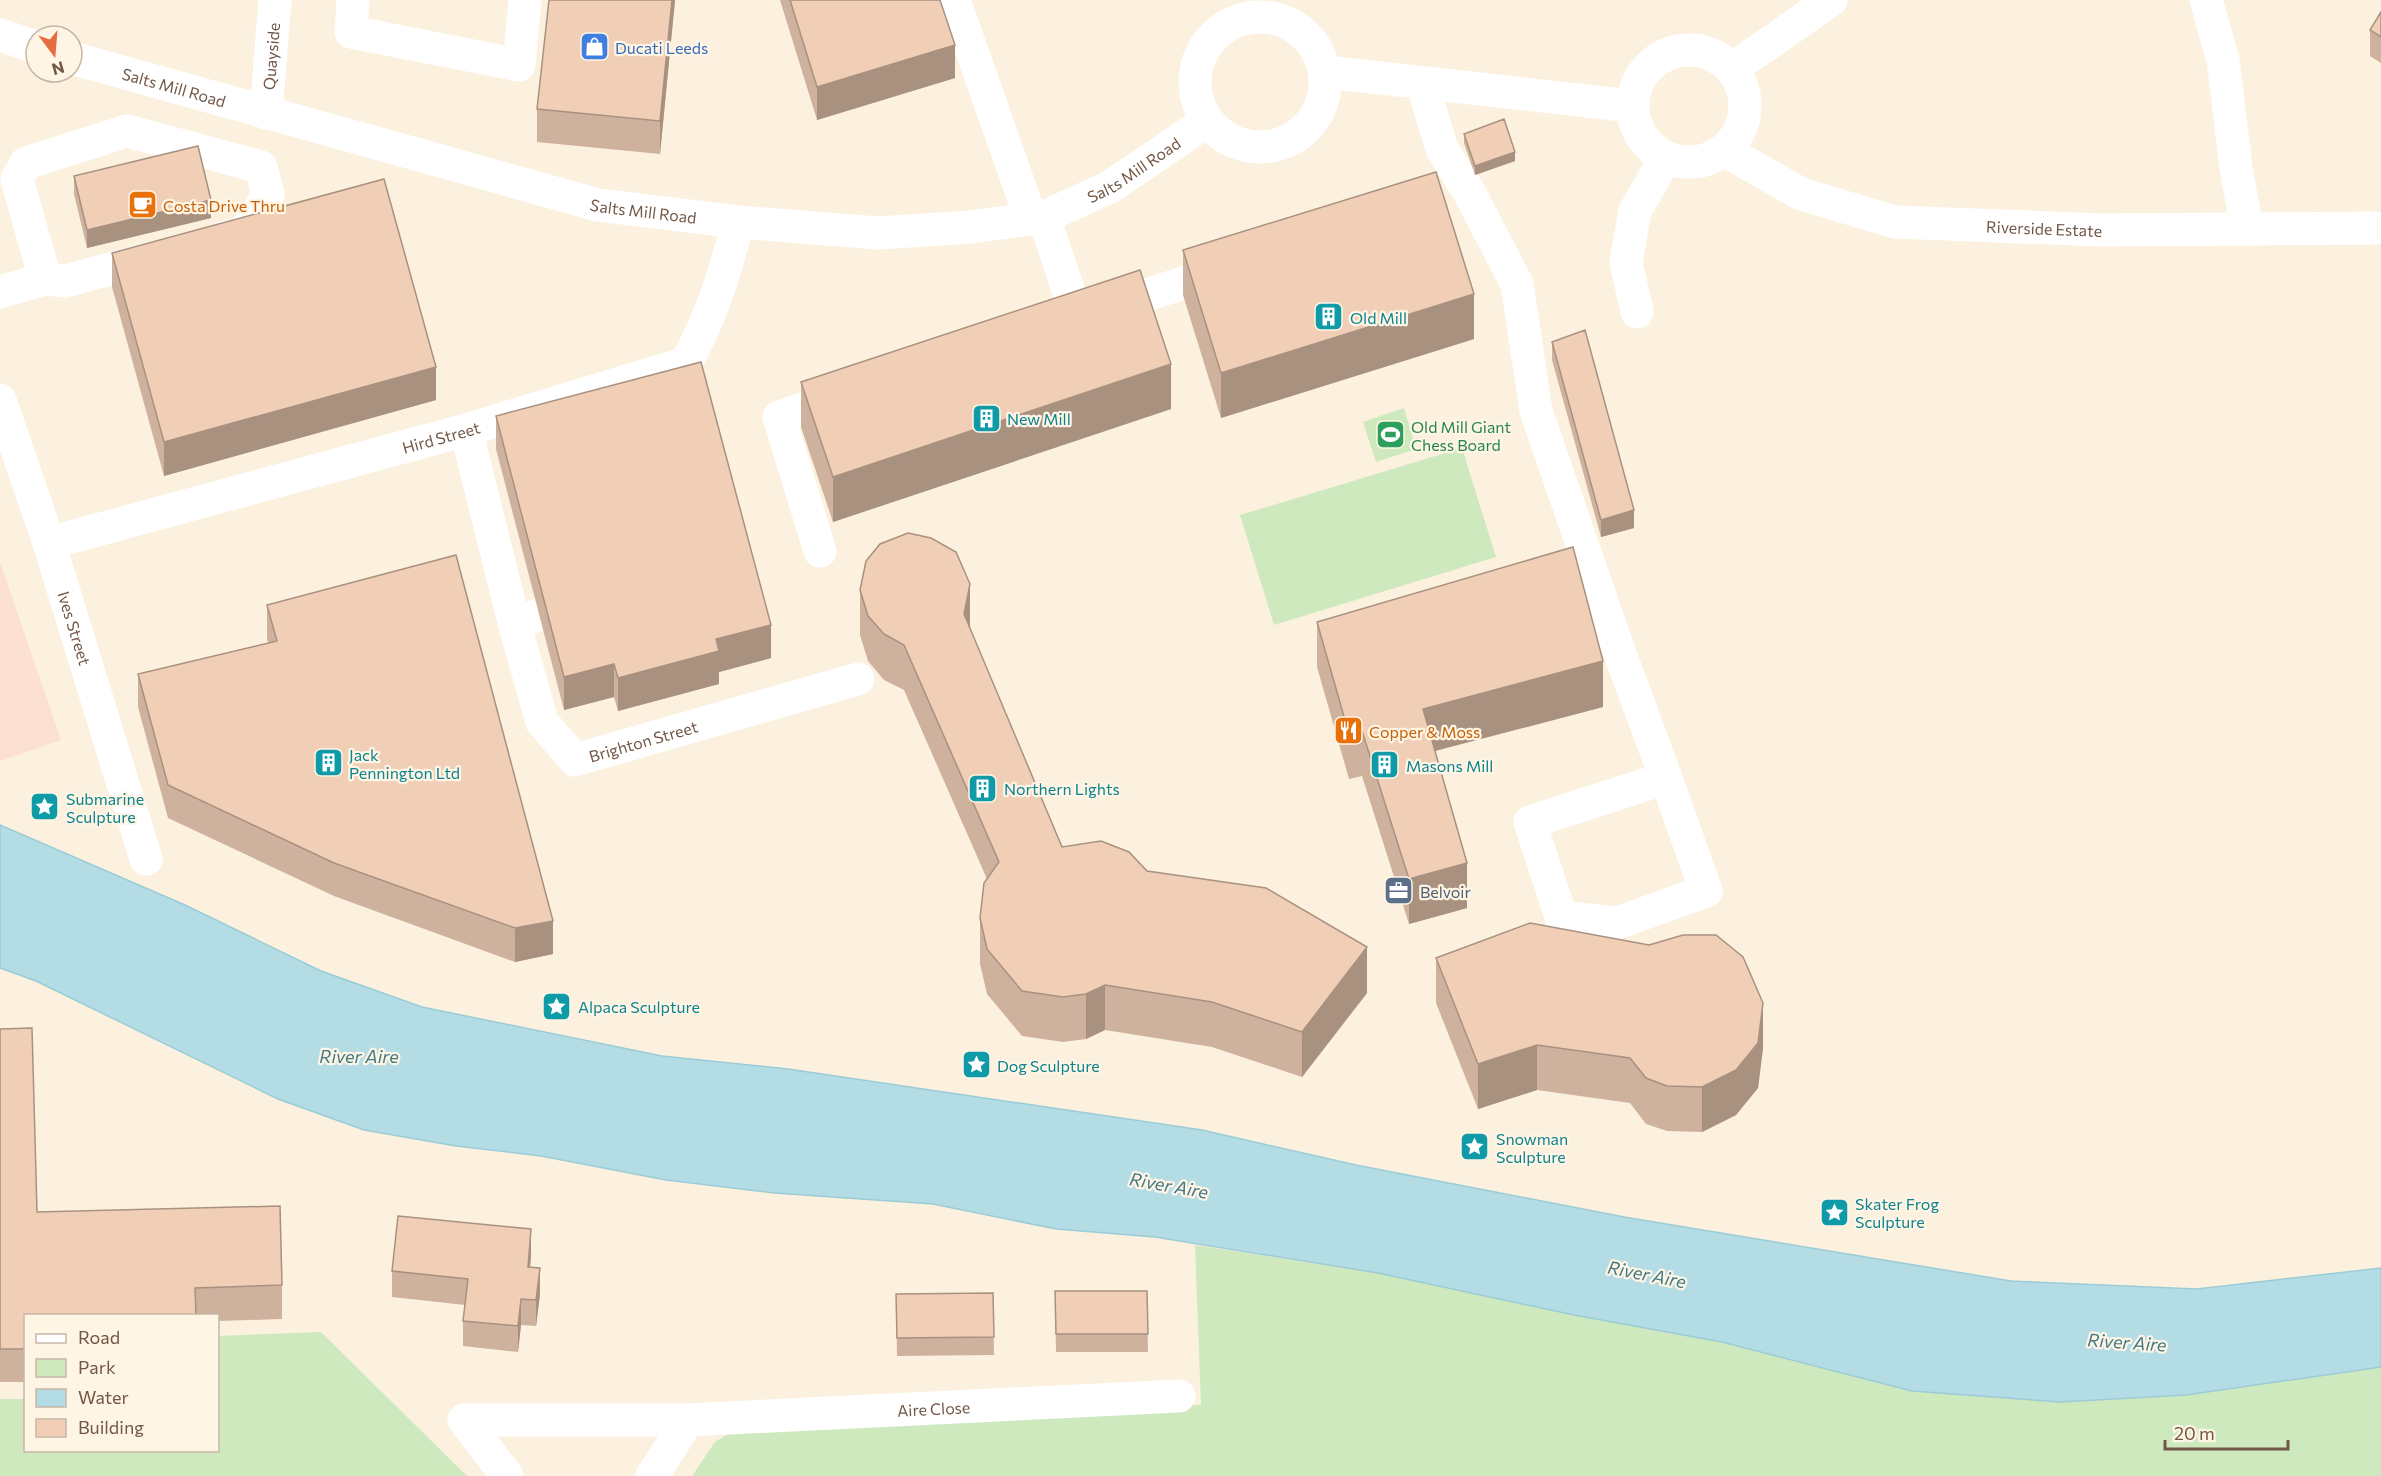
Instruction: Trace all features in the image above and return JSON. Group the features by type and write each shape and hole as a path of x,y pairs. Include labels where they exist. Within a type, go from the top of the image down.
{"street":[{"name":"Quayside","path":"266,113 275,0"},
{"path":"353,0 351,32 519,65 525,0"},
{"path":"954,0 1077,317"},
{"path":"1732,69 1831,0"},
{"path":"2206,0 2223,60 2247,229"},
{"path":"1262,8 1297,27 1314,42 1326,72 1326,95 1314,121 1289,141 1268,147 1245,146 1224,136 1207,121 1197,100 1195,77 1199,59 1210,39 1229,24 1262,8"},
{"path":"1676,51 1704,51 1722,60 1732,69 1742,86 1745,103 1743,123 1724,150 1696,162 1666,158 1649,146 1635,125 1632,106 1635,86 1641,75 1654,60 1676,51"},
{"name":"Salts Mill Road","path":"84,61 598,205 738,222 878,233 971,228 1037,218 1110,187 1207,121"},
{"path":"1326,72 1632,106"},
{"path":"1422,83 1442,149 1470,192 1517,284 1536,411 1619,651 1666,778 1706,891 1617,923 1562,917 1530,822 1666,778"},
{"path":"0,292 45,279 65,281 245,232 268,195 261,166 127,131 26,163 17,179 45,279"},
{"name":"Riverside Estate","path":"1724,150 1801,194 1896,222 2102,230 2381,228"},
{"path":"1637,312 1626,262 1635,211 1666,158"},
{"path":"1436,203 1470,192"},
{"name":"Hird Street","path":"49,543 466,430 686,363 706,327 721,287 738,222"},
{"path":"1044,328 1257,260"},
{"path":"820,551 779,417 867,387"},
{"name":"Ives Street","path":"0,400 49,543 146,859"},
{"name":"Brighton Street","path":"466,430 527,618 542,722 575,760 858,679"},
{"name":"Aire Close","path":"507,1476 464,1420 688,1420 1179,1396"},
{"path":"652,1476 688,1420"}],"shaded area":[{"path":"0,562 61,740 0,761"}],"green space":[{"name":"Old Mill Giant Chess Board","path":"1404,408 1416,449 1376,462 1363,422"},
{"path":"1462,448 1496,557 1274,625 1240,515"},
{"path":"1195,1245 1378,1273 1574,1315 1722,1342 1912,1391 2060,1402 2186,1395 2381,1367 2381,1476 692,1476 715,1442 757,1416 1201,1405"},
{"path":"321,1332 467,1476 0,1476 0,1399 24,1399 24,1452 219,1452 219,1336"}],"water":[{"name":"River Aire","path":"0,825 185,905 321,971 422,1007 662,1056 788,1069 1202,1130 1356,1165 1624,1217 2011,1281 2197,1289 2381,1268 2381,1367 2186,1395 2060,1402 1912,1391 1722,1342 1574,1315 1378,1273 1155,1237 1056,1229 933,1204 775,1193 666,1180 541,1156 456,1146 364,1130 278,1099 36,981 0,968"}],"building":[{"path":"549,0 672,0 660,121 537,109"},
{"path":"790,0 940,0 955,45 817,87"},
{"path":"2381,12 2381,37 2370,30"},
{"path":"1504,119 1515,152 1475,166 1464,134"},
{"name":"Costa Drive Thru","path":"198,146 211,200 87,230 74,176"},
{"name":"Old Mill","path":"1436,172 1474,294 1221,373 1183,250"},
{"path":"384,179 436,367 164,442 112,253"},
{"path":"1140,270 1171,364 833,477 801,382"},
{"path":"1585,330 1634,510 1601,520 1552,342"},
{"path":"701,362 771,625 716,639 719,651 618,678 614,664 564,677 496,416"},
{"name":"Northern Lights","path":"908,533 931,538 956,552 970,584 964,614 1062,847 1101,841 1129,852 1147,871 1266,888 1367,947 1302,1032 1212,1002 1105,985 1086,994 1063,997 1022,991 987,949 980,918 984,883 999,862 904,645 884,634 868,616 860,590 866,561 880,544"},
{"name":"Masons Mill","path":"1573,547 1603,661 1423,709 1467,863 1409,879 1362,731 1349,734 1317,622"},
{"name":"Jack Pennington Ltd","path":"456,555 553,921 515,928 334,863 168,785 138,674 277,641 267,605"},
{"path":"1530,923 1649,945 1683,935 1716,935 1743,957 1763,1003 1758,1043 1736,1070 1702,1087 1667,1086 1646,1078 1630,1058 1537,1045 1478,1064 1436,958"},
{"path":"32,1028 37,1212 280,1206 282,1285 195,1288 196,1314 24,1314 24,1349 0,1349 0,1029"},
{"path":"398,1216 531,1229 528,1267 540,1268 536,1300 521,1299 518,1326 463,1321 468,1279 392,1271"},
{"path":"1055,1291 1147,1291 1148,1334 1056,1334"},
{"path":"993,1293 994,1337 897,1338 896,1294"}],"place":[{"name":"Ducati Leeds","path":"594,47"},
{"name":"Costa Drive Thru","path":"142,205"},
{"name":"Old Mill","path":"1329,317"},
{"name":"New Mill","path":"986,418"},
{"name":"Old Mill Giant Chess Board","path":"1390,435"},
{"name":"Copper & Moss","path":"1348,731"},
{"name":"Jack Pennington Ltd","path":"328,763"},
{"name":"Masons Mill","path":"1385,765"},
{"name":"Northern Lights","path":"983,788"},
{"name":"Submarine Sculpture","path":"45,807"},
{"name":"Belvoir","path":"1399,891"},
{"name":"Alpaca Sculpture","path":"557,1006"},
{"name":"Dog Sculpture","path":"976,1065"},
{"name":"Snowman Sculpture","path":"1475,1147"},
{"name":"Skater Frog Sculpture","path":"1834,1212"}]}
